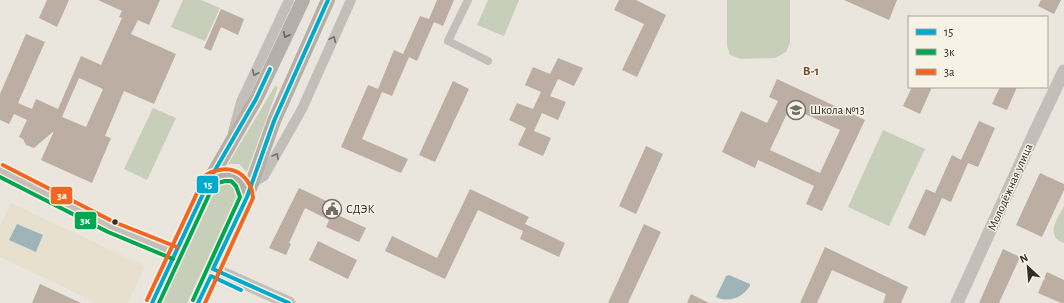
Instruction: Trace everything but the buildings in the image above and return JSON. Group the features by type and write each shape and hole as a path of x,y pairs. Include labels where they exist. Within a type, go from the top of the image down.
{"main road":[{"path":"152,303 210,179 256,99 303,0"},
{"path":"198,303 247,197 274,121 328,0"},
{"path":"210,179 225,174 235,177 241,182 247,197"}],"street":[{"path":"229,144 241,102 289,0"},
{"path":"251,184 264,176 302,109 351,0"},
{"path":"468,0 448,41 488,61"},
{"name":"Молодёжная улица","path":"957,303 1064,71"},
{"path":"0,170 173,257"},
{"path":"0,179 134,244 173,257"},
{"path":"212,273 248,293 272,303"},
{"path":"212,273 290,303"}],"green space":[{"path":"183,0 201,0 220,8 205,41 171,27"},
{"path":"488,0 519,0 504,36 477,25"},
{"path":"727,0 790,0 790,43 786,52 775,58 741,59 730,55 727,46"},
{"path":"275,86 278,87 247,172 239,164 228,164"},
{"path":"153,108 176,118 147,180 124,169"},
{"path":"883,130 925,149 889,226 848,207"},
{"path":"233,181 239,193 187,303 162,303 219,182"},
{"path":"1064,206 1064,243 1058,240 1055,236 1054,226"}],"shaded area":[{"path":"11,203 145,266 128,303 92,303 93,301 0,257 0,226"}],"water":[{"path":"17,224 43,235 36,252 9,240"},
{"path":"729,275 750,284 750,286 743,294 735,298 726,300 716,297 726,276"}],"transit line":[{"name":"15","path":"289,303 213,269 247,197 274,121 328,0"},
{"name":"15","path":"152,303 210,179 256,99 270,69"},
{"name":"3а","path":"3,165 114,222 177,247"},
{"name":"3а","path":"147,300 205,176 217,170 232,170 238,172 247,180 250,185 253,198 205,303"},
{"name":"3к","path":"0,177 108,232 173,259"},
{"name":"3к","path":"159,303 214,184 231,181 236,186 240,197 193,300"},
{"name":"15","path":"198,303 211,276 241,290"}],"place":[{"name":"Школа №13","path":"796,110"},
{"name":"СДЭК","path":"332,209"}],"district":[{"name":"В-1","path":"811,70"}]}
